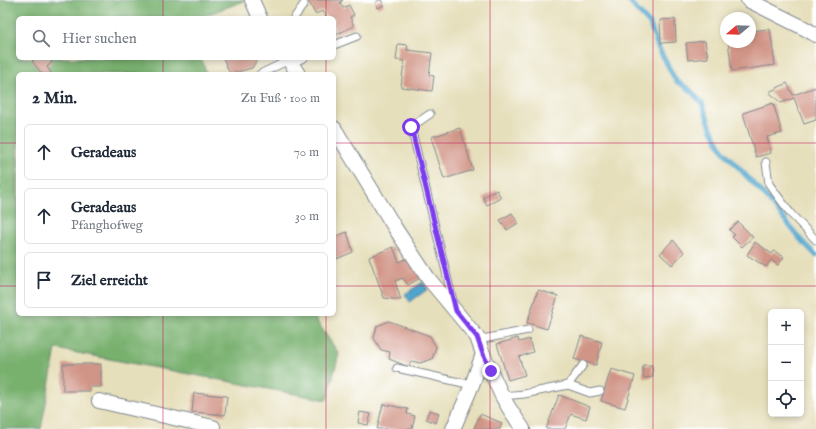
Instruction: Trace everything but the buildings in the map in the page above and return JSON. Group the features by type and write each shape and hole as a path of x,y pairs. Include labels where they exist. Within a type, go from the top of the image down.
{"street":[{"path":"252,0 259,16"},
{"path":"748,0 816,35"},
{"path":"336,131 395,228 428,278 477,337 502,396 523,429"},
{"path":"453,429 472,385 483,354"},
{"path":"99,401 213,429"}],"lane":[{"path":"295,16 304,4"},
{"path":"336,44 357,36"},
{"path":"266,72 294,63"},
{"path":"430,114 411,127 456,311"},
{"path":"766,162 769,184 791,214 816,240"},
{"path":"478,340 528,330"},
{"path":"568,385 583,365"},
{"path":"397,368 472,385"},
{"path":"502,396 524,394 568,385 590,393 600,391"}],"green space":[{"path":"0,0 244,0 203,16 16,16 16,60 202,60 206,72 16,72 16,316 313,316 339,354 327,400 56,349 41,429 0,429"}],"water":[{"path":"423,282 428,289 410,302 405,294"}],"waterway":[{"path":"629,0 650,24 657,45 676,81 689,89 702,103 711,128 723,151 768,199 801,240 816,255"}],"route":[{"path":"411,127 456,311 477,337 491,371"}]}
